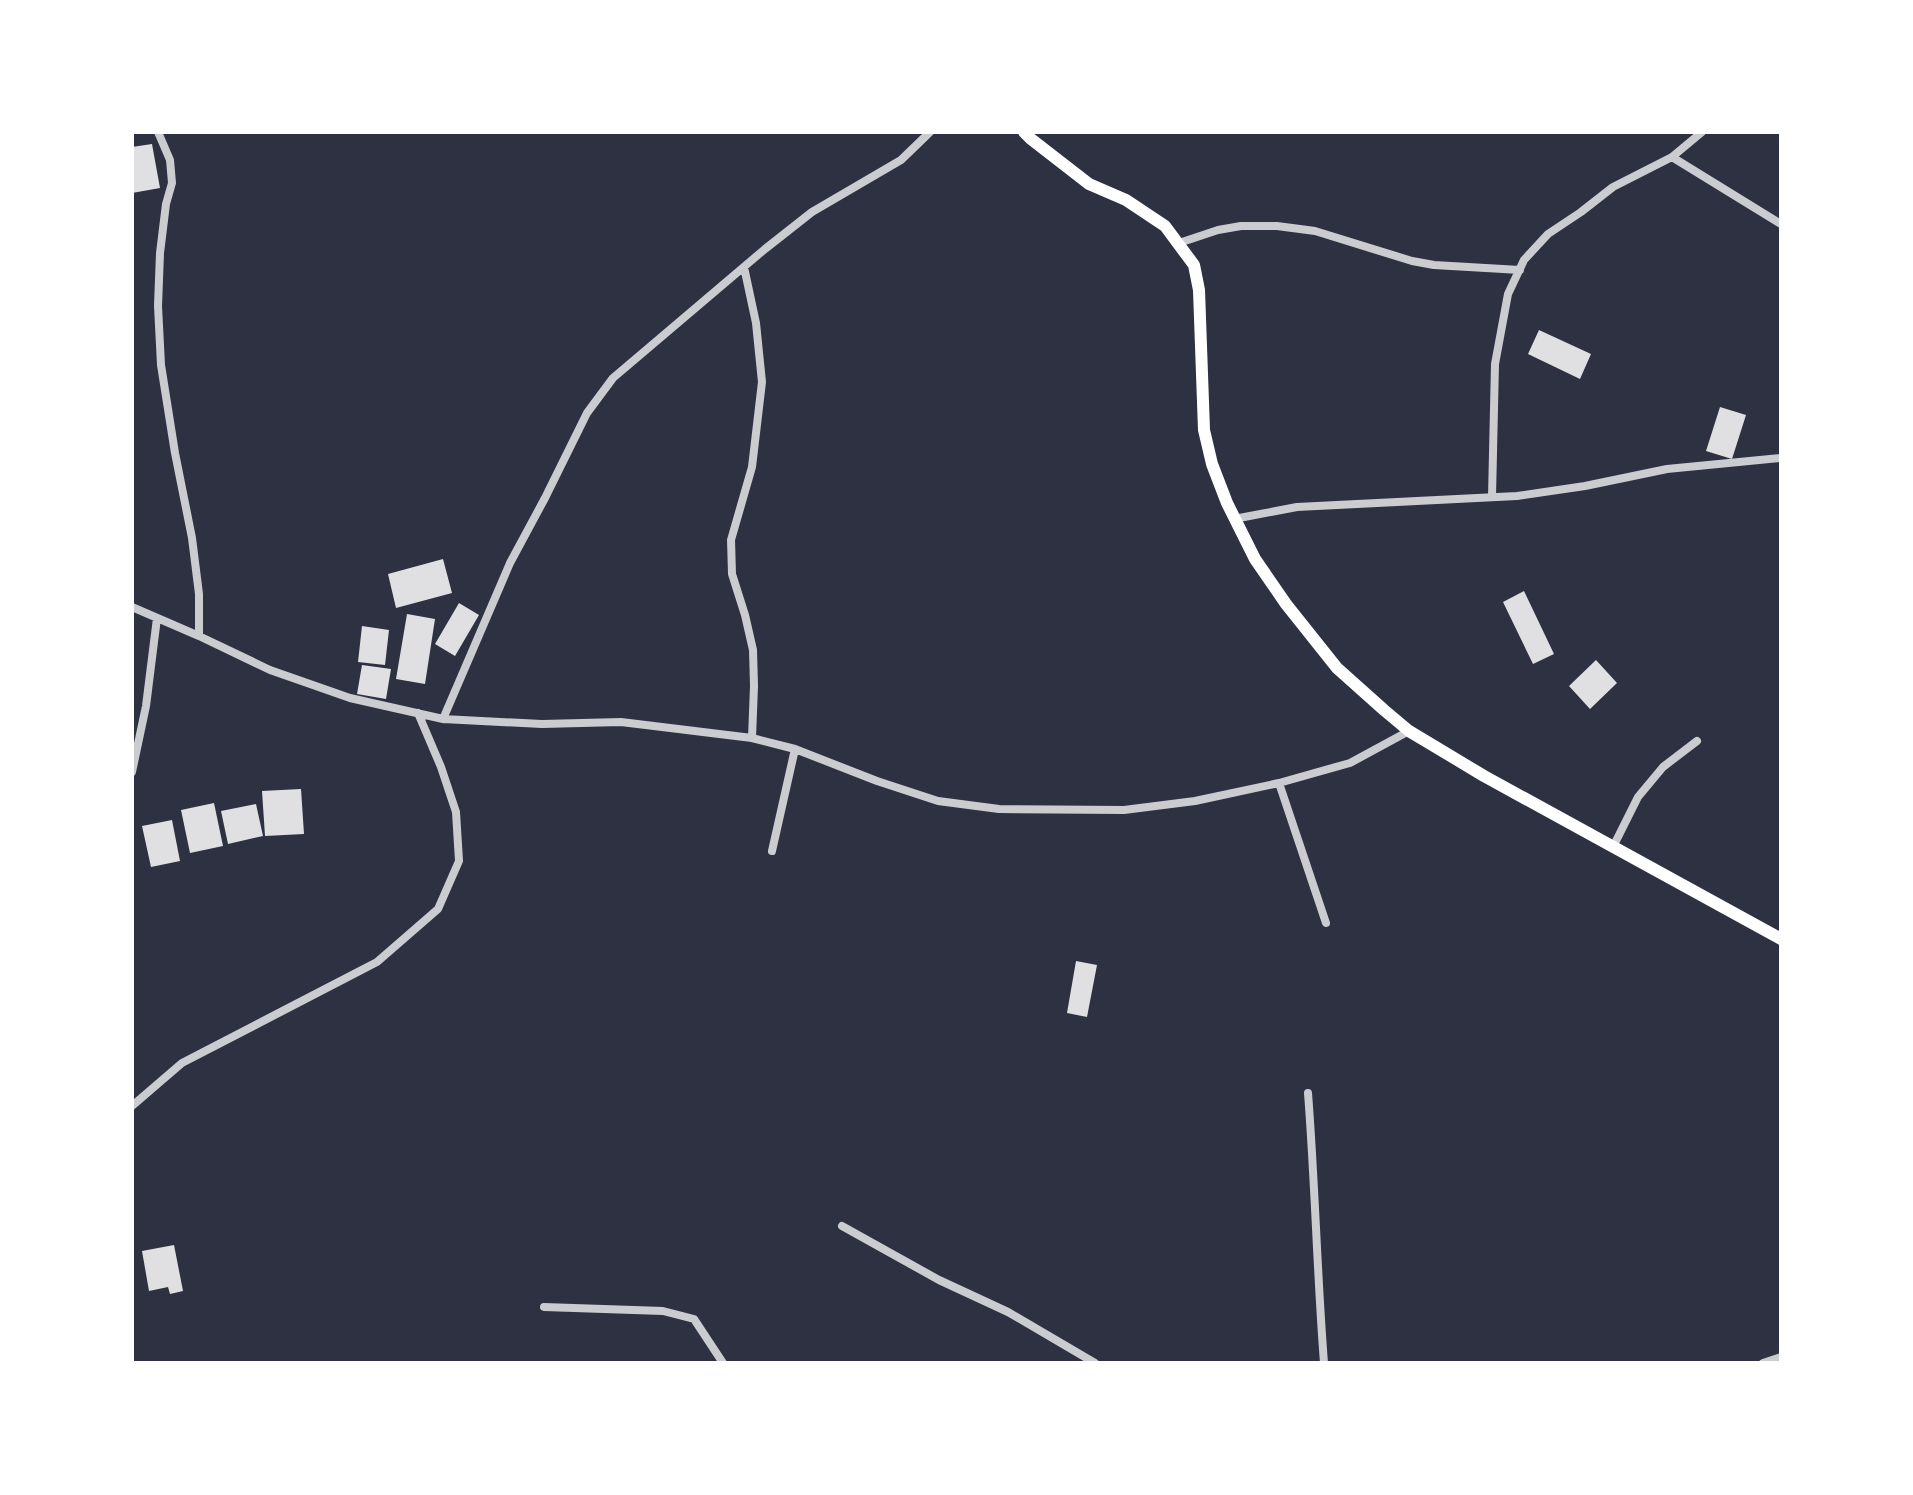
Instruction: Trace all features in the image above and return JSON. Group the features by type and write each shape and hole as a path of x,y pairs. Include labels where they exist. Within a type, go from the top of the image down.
{"main road":[{"path":"1024,132 1089,184 1126,200 1165,226 1194,265 1199,290 1204,430 1212,464 1234,519 1255,559 1337,668 1409,731 1484,776 1781,939"}],"street":[{"path":"158,132 170,160 172,183 160,253 158,306 161,365 192,538 199,594 199,636"},
{"path":"443,719 510,563 587,413 613,378 812,212 901,160 930,132"},
{"path":"1492,497 1495,364 1508,294 1524,260 1548,234 1613,187 1672,157 1702,132"},
{"path":"1672,157 1781,224"},
{"path":"1179,243 1241,226 1277,226 1315,231 1434,265 1520,270"},
{"path":"744,267 756,323 762,382 752,467 731,540 732,574 753,650 752,738"},
{"path":"1234,519 1297,507 1517,496 1667,469 1781,458"},
{"path":"132,607 270,670 350,698 443,719 542,724 621,722 752,738 795,749 938,801 999,809 1124,810 1195,801 1279,783 1350,763 1409,731"},
{"path":"132,772 146,706 157,618"},
{"path":"132,1106 182,1063 377,962 438,909 459,861 456,812 418,713"},
{"path":"1613,847 1638,797 1663,767 1697,741"},
{"path":"772,851 795,749"},
{"path":"1279,783 1326,923"},
{"path":"1308,1093 1324,1363"},
{"path":"842,1226 939,1280 1008,1312 1095,1363"},
{"path":"544,1307 663,1311 694,1319 723,1363"},
{"path":"1763,1363 1781,1357"}],"building":[{"path":"152,144 160,188 132,193 132,147"},
{"path":"1539,330 1591,354 1580,379 1528,354"},
{"path":"1720,407 1746,415 1732,459 1706,451"},
{"path":"443,559 452,593 396,608 388,574"},
{"path":"1524,591 1554,654 1533,664 1503,602"},
{"path":"459,603 479,615 455,656 435,644"},
{"path":"407,614 435,619 425,684 396,679"},
{"path":"362,626 389,630 385,665 358,662"},
{"path":"1596,660 1617,683 1590,709 1569,686"},
{"path":"362,665 391,669 386,699 357,694"},
{"path":"301,789 304,834 265,836 262,791"},
{"path":"214,803 223,846 190,853 181,810"},
{"path":"256,804 263,836 228,844 221,811"},
{"path":"172,820 180,861 151,867 142,826"},
{"path":"1076,961 1097,965 1087,1017 1067,1013"},
{"path":"174,1245 183,1291 170,1294 168,1287 149,1291 142,1251"}]}
